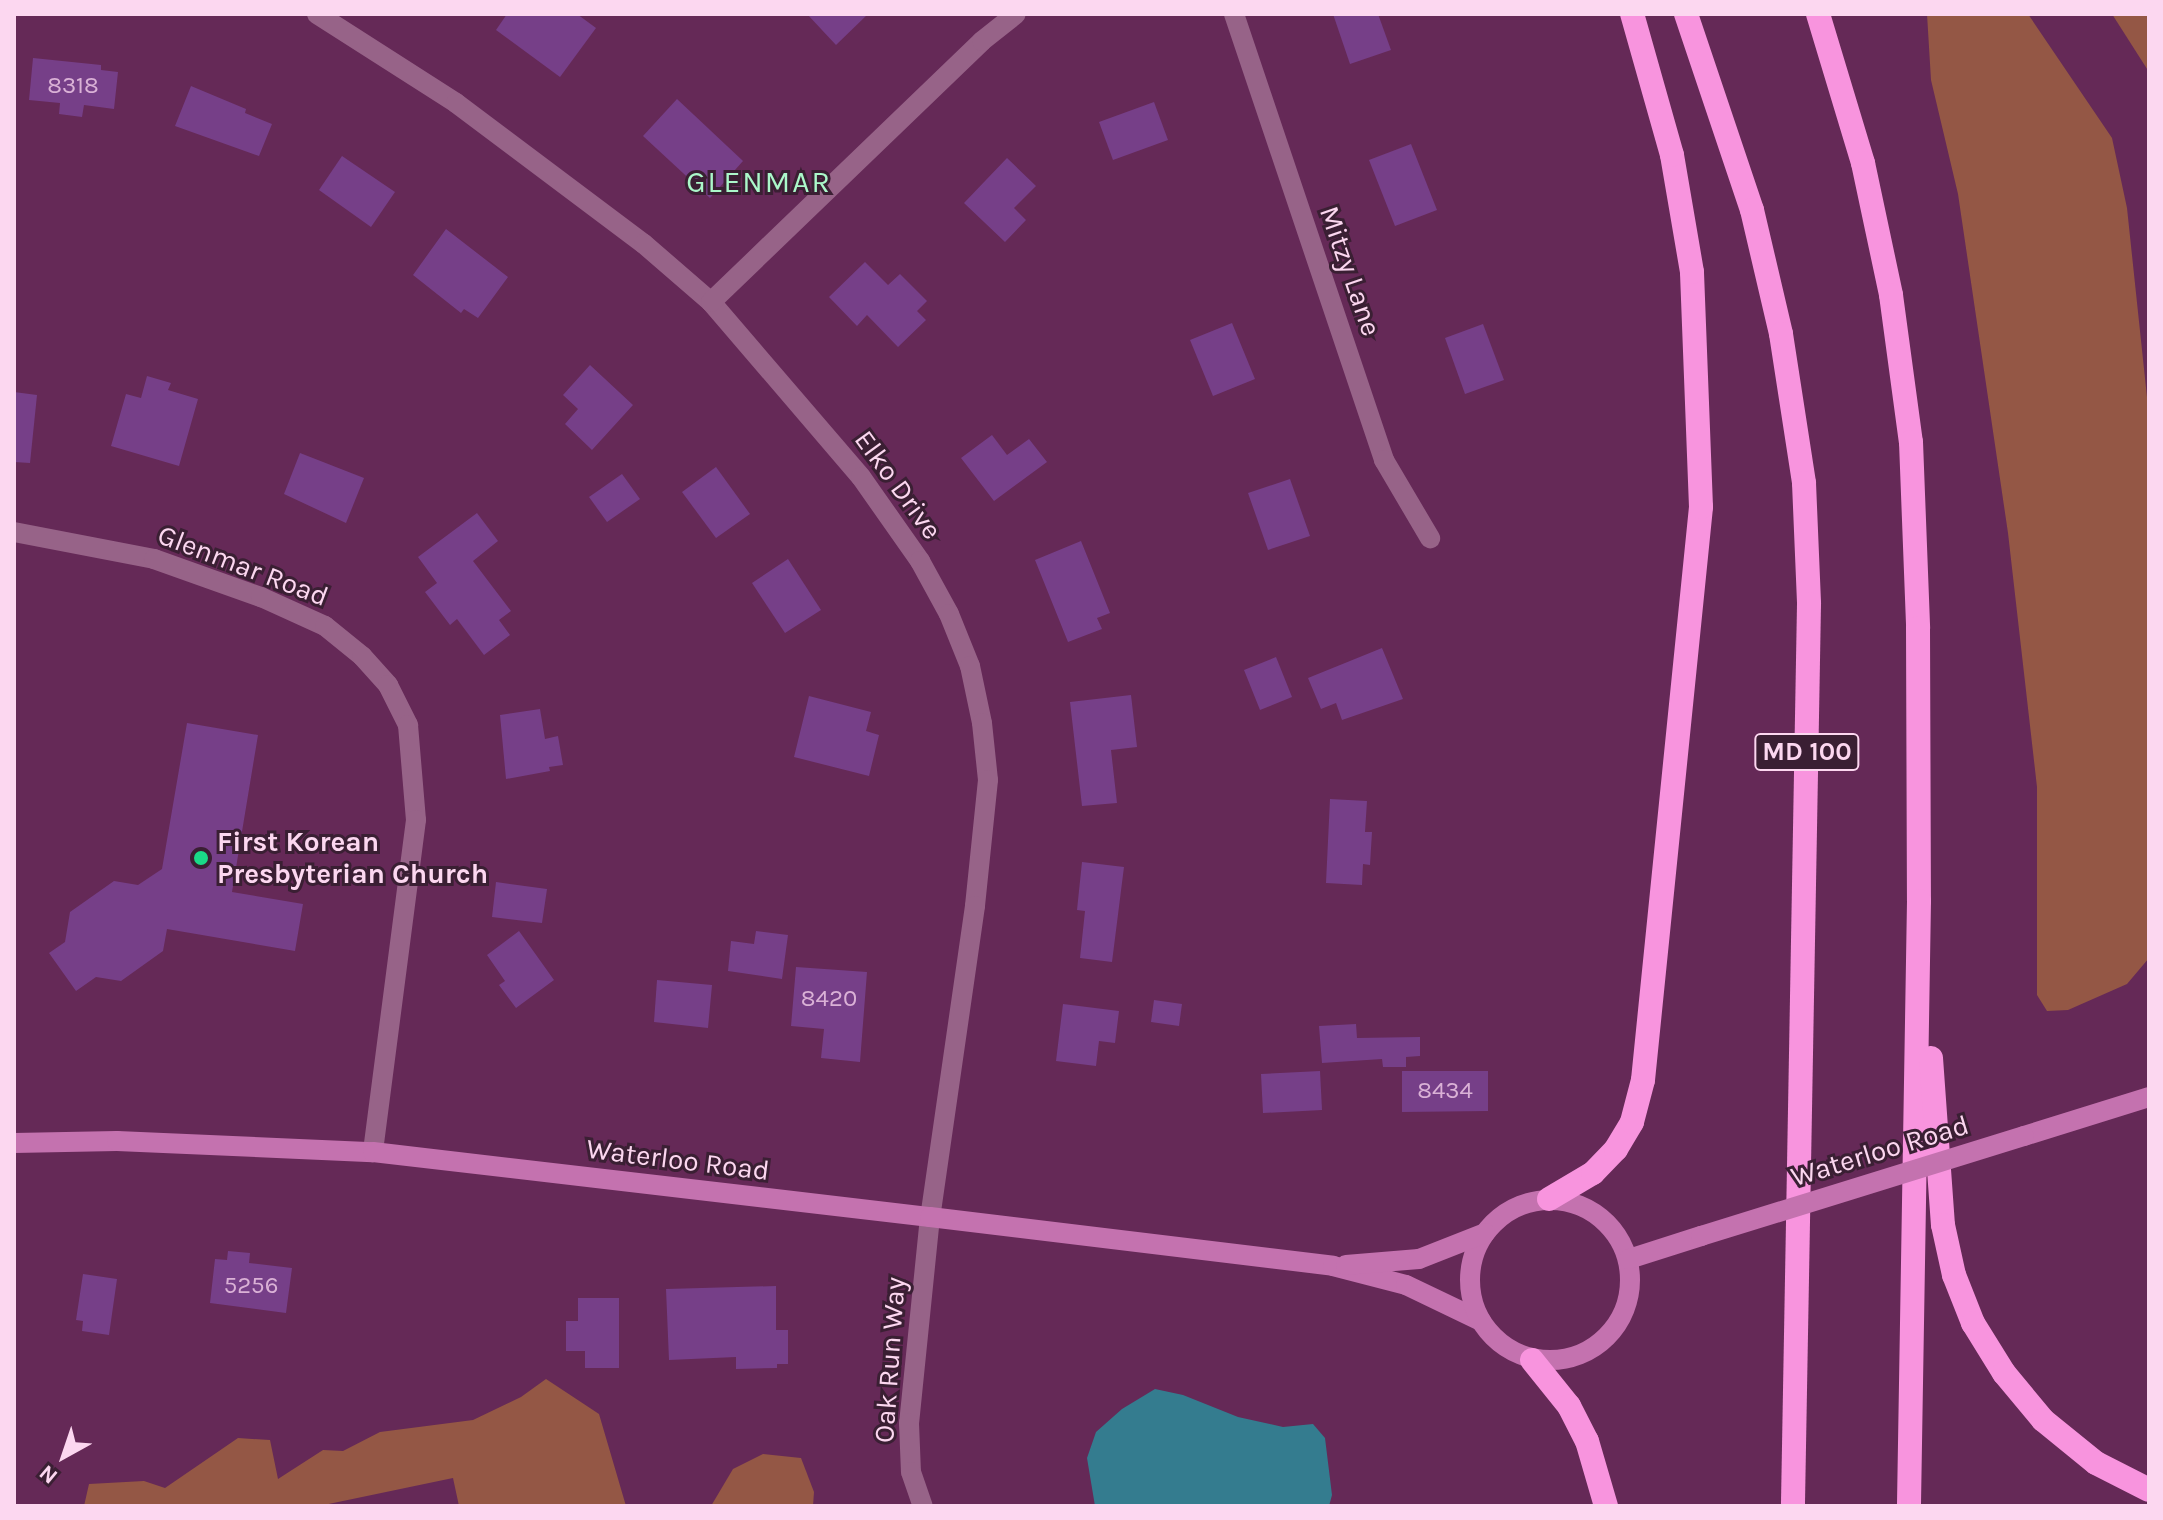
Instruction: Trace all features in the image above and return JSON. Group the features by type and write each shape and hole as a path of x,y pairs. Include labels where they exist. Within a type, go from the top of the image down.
{"highway":[{"path":"1549,1199 1593,1173 1616,1149 1632,1122 1643,1080 1701,507 1692,272 1672,155 1632,14"},
{"name":"MD 100","path":"1686,14 1752,210 1781,334 1804,483 1809,604 1793,1506"},
{"path":"1818,14 1872,207 1891,295 1911,442 1918,628 1919,901 1909,1506"},
{"path":"1919,901 1943,1225 1954,1275 1973,1323 2004,1373 2043,1420 2096,1463 2149,1490"},
{"path":"1532,1360 1569,1406 1587,1441 1606,1506"}],"main road":[{"name":"Waterloo Road","path":"1629,1259 2149,1097"},
{"name":"Waterloo Road","path":"14,1143 117,1141 373,1152 930,1217 1333,1266 1406,1285 1481,1321"},
{"path":"1549,1199 1576,1202 1600,1216 1617,1234 1629,1259 1631,1277 1628,1305 1608,1337 1580,1355 1552,1361 1532,1360 1504,1346 1481,1321 1467,1275 1476,1247 1491,1224 1521,1204 1549,1199"},
{"name":"Waterloo Road","path":"1333,1266 1419,1259 1485,1233"}],"street":[{"name":"Elko Drive","path":"317,14 456,103 644,244 711,302 861,477 920,561 949,614 970,666 982,723 988,780 975,906 930,1217"},
{"path":"711,302 982,41 1016,14"},
{"name":"Mitzy Lane","path":"1234,14 1384,460 1430,538"},
{"name":"Glenmar Road","path":"14,532 154,559 261,597 325,626 362,656 388,685 408,725 416,820 373,1152"},
{"name":"Oak Run Way","path":"923,1506 911,1472 909,1423 930,1217"}],"shaded area":[{"path":"1927,14 2028,14 2112,138 2127,208 2149,416 2149,958 2127,984 2068,1010 2047,1011 2037,995 2037,787 2008,533 1958,194 1931,80"},
{"path":"2112,14 2149,14 2149,72"},
{"path":"546,1379 599,1414 626,1506 459,1506 453,1478 319,1506 84,1506 89,1484 144,1481 165,1488 238,1438 270,1440 278,1479 323,1450 343,1451 380,1432 473,1420 521,1397"},
{"path":"763,1454 801,1458 814,1492 813,1506 711,1506 733,1469"}],"water":[{"path":"1155,1389 1183,1395 1238,1417 1283,1427 1313,1424 1325,1438 1332,1495 1329,1506 1095,1506 1087,1458 1096,1432 1122,1409"}],"building":[{"path":"507,14 577,14 596,28 560,77 496,30"},
{"path":"807,14 868,14 836,45"},
{"path":"1333,14 1378,14 1391,50 1350,64"},
{"path":"33,58 101,65 101,70 118,72 114,109 84,105 82,117 59,114 60,103 29,100"},
{"path":"191,86 246,109 245,113 272,124 259,156 175,126"},
{"path":"677,99 743,161 710,198 643,136"},
{"path":"1154,102 1168,140 1113,160 1099,122"},
{"path":"1411,144 1437,210 1395,226 1369,160"},
{"path":"342,156 395,192 371,227 319,190"},
{"path":"1007,158 1036,186 1014,208 1026,220 1005,242 964,203"},
{"path":"446,229 508,277 478,318 464,309 461,313 413,275"},
{"path":"865,262 888,285 900,274 927,301 917,311 926,320 898,347 867,315 857,326 829,297"},
{"path":"1232,323 1255,379 1213,396 1190,340"},
{"path":"1483,324 1504,380 1465,394 1445,338"},
{"path":"590,365 633,405 592,450 565,424 578,409 563,395"},
{"path":"147,376 171,383 168,390 198,399 179,466 111,446 126,394 141,398"},
{"path":"14,392 37,395 30,463 14,462"},
{"path":"992,435 1007,455 1029,439 1047,462 994,501 961,458"},
{"path":"300,453 364,478 346,523 284,494"},
{"path":"716,467 750,514 716,538 682,492"},
{"path":"622,474 640,499 607,522 589,497"},
{"path":"1290,479 1310,536 1268,550 1248,493"},
{"path":"477,513 498,541 473,561 511,611 499,620 510,635 484,655 457,619 450,625 425,592 437,583 418,557"},
{"path":"1081,541 1110,613 1097,618 1102,629 1068,642 1035,560"},
{"path":"788,559 821,610 785,633 752,583"},
{"path":"1382,648 1403,699 1342,720 1336,703 1321,709 1308,678"},
{"path":"1276,657 1292,697 1260,710 1244,670"},
{"path":"1131,695 1137,747 1111,750 1117,803 1082,806 1070,702"},
{"path":"809,696 871,712 866,731 879,735 869,776 794,757"},
{"path":"540,709 545,739 558,736 563,765 549,767 550,771 506,779 500,715"},
{"name":"First Korean Presbyterian Church","path":"187,723 258,735 232,892 303,904 295,951 167,929 163,951 121,981 96,977 76,991 49,953 65,942 70,912 114,881 138,885 162,869"},
{"path":"1330,799 1367,801 1365,832 1372,832 1370,865 1363,864 1362,885 1326,883"},
{"path":"1082,862 1124,867 1112,962 1080,958 1085,911 1077,910"},
{"path":"496,882 547,889 542,923 492,917"},
{"path":"519,931 554,980 516,1008 499,985 505,981 487,955"},
{"path":"756,931 788,935 782,979 728,971 731,941 754,944"},
{"path":"796,967 867,972 860,1062 821,1058 824,1029 791,1026"},
{"path":"657,980 712,985 708,1028 654,1022"},
{"path":"1154,1000 1182,1004 1179,1026 1151,1022"},
{"path":"1063,1004 1119,1011 1115,1043 1099,1041 1096,1066 1056,1061"},
{"path":"1356,1024 1357,1038 1420,1037 1420,1056 1406,1057 1406,1067 1383,1067 1382,1059 1322,1063 1319,1026"},
{"path":"1320,1071 1322,1110 1263,1113 1261,1074"},
{"path":"1402,1071 1488,1071 1488,1111 1402,1112"},
{"path":"228,1251 250,1253 249,1263 292,1268 286,1313 210,1303 215,1259 227,1260"},
{"path":"83,1274 117,1279 109,1335 82,1331 83,1321 76,1320"},
{"path":"776,1286 776,1330 788,1330 788,1364 777,1364 777,1368 736,1369 736,1357 669,1360 666,1289"},
{"path":"578,1298 619,1298 619,1368 585,1368 585,1351 566,1351 566,1321 578,1321"}],"place":[{"name":"First Korean Presbyterian Church","path":"201,858"}],"district":[{"name":"GLENMAR","path":"759,182"}]}
